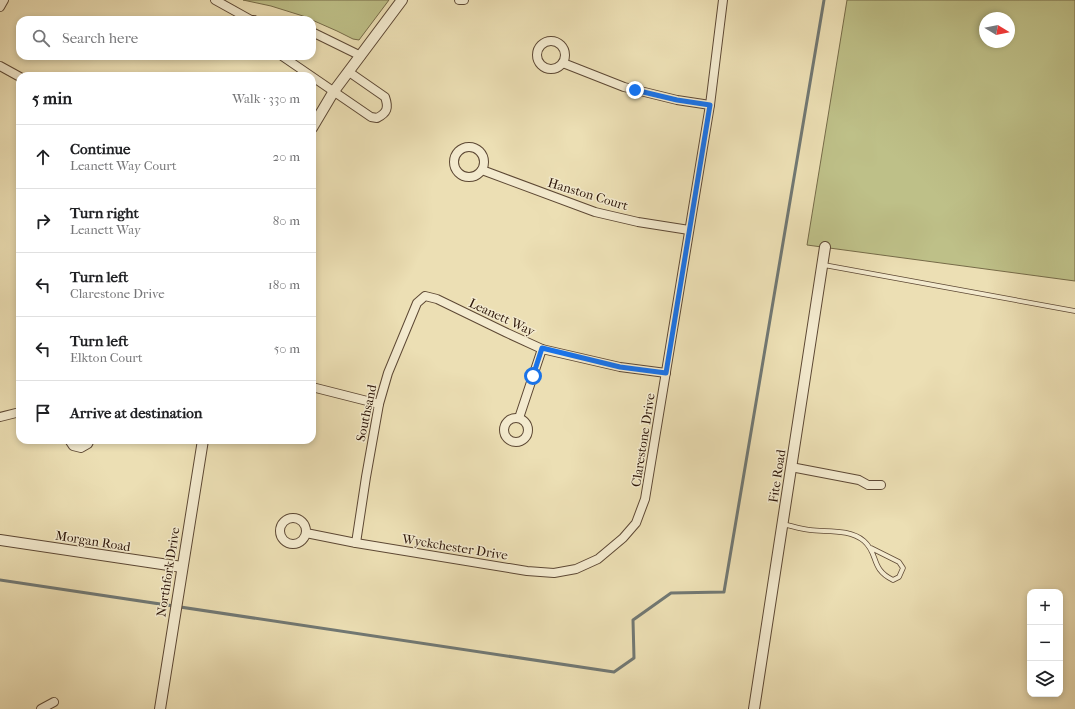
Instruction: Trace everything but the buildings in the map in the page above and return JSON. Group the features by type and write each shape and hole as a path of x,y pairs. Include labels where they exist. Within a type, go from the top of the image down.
{"street":[{"path":"0,7 4,0"},
{"path":"215,0 245,16"},
{"path":"316,121 334,91 402,0"},
{"path":"459,0 464,0"},
{"name":"Clarestone Drive","path":"598,559 623,538 636,522 645,499 710,105 724,0"},
{"path":"316,34 361,56"},
{"path":"288,60 306,72"},
{"path":"563,63 624,87 677,100 710,105"},
{"path":"0,66 16,75"},
{"path":"316,79 371,117 377,118 386,111 388,104 385,98 349,72"},
{"name":"Hanston Court","path":"482,170 595,212 638,222 689,230"},
{"name":"Fite Road","path":"754,709 825,247"},
{"name":"Leanett Way","path":"425,296 437,300 542,348 620,367 666,373"},
{"name":"Southsand","path":"356,543 379,404 388,373 414,310 417,303 425,296"},
{"path":"519,418 542,348"},
{"path":"316,388 379,404"},
{"path":"0,417 16,413"},
{"path":"71,444 72,446 81,448 88,444"},
{"name":"Northfork Drive","path":"160,709 202,444"},
{"path":"791,468 859,480 868,485 881,485"},
{"name":"Wyckchester Drive","path":"306,533 356,543 527,571 554,573 576,569 598,559"},
{"name":"Morgan Road","path":"0,540 182,567"},
{"path":"41,709 54,702"}],"lane":[{"path":"822,265 1075,311"},
{"path":"782,524 809,530 848,533 864,540 871,548 899,562 903,568 899,577 893,580 888,578 877,568 871,548"}],"green space":[{"path":"243,0 389,0 359,40 353,39 316,22 316,16 303,16 271,6"},
{"path":"847,0 1075,0 1075,281 807,245"}],"waterway":[{"path":"0,580 614,672 634,658 633,620 671,593 724,592 824,0"}],"route":[{"path":"533,376 542,348 620,367 666,373 710,105 677,100 635,90"}]}
